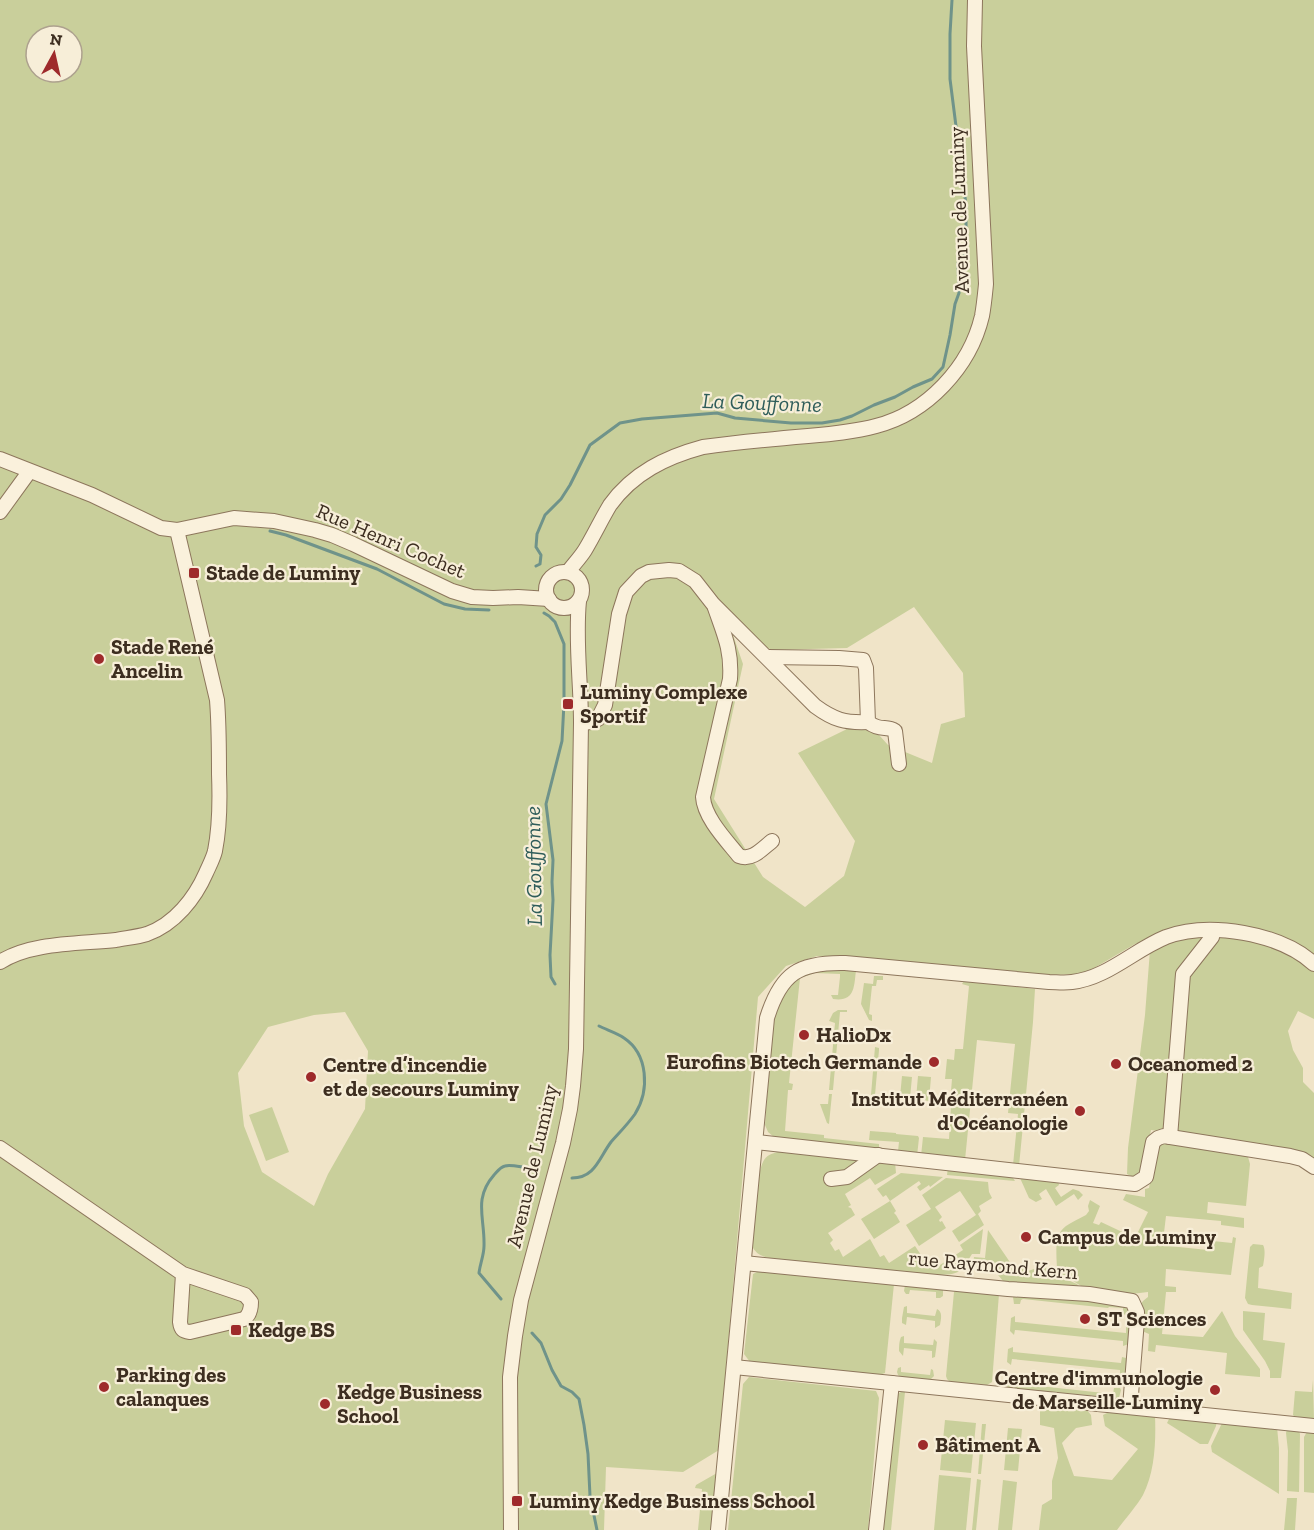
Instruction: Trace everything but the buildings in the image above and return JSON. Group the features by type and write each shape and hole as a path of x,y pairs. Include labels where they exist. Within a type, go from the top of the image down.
{"street":[{"name":"Avenue de Luminy","path":"573,576 596,528 617,496 633,479 652,466 703,447 840,433 879,426 923,404 956,371 977,332 986,284 974,46 975,0"},
{"path":"0,459 100,499 161,528 177,530 217,700 220,792 214,853 193,899 177,916 148,934 126,939 30,950 0,962"},
{"path":"0,512 29,472"},
{"name":"Rue Henri Cochet","path":"177,530 234,518 254,518 292,524 332,535 452,591 472,597 549,599"},
{"path":"581,723 598,719 605,705 622,602 626,592 641,576 650,572 679,571 695,581 713,604 815,706 827,715 840,721 868,722 875,728 895,731 899,764"},
{"path":"555,575 573,576 582,588 579,601 573,606 564,608 555,606 547,595 547,585 551,578 555,575"},
{"name":"Rue Henri Cochet","path":"518,597 547,585"},
{"name":"Avenue de Luminy","path":"510,1530 512,1356 521,1300 563,1143 570,1108 576,1049 581,723 577,630 579,601"},
{"path":"713,604 729,650 731,664 730,679 703,797 704,804 723,836 742,858 752,856 772,841"},
{"name":"Avenue de Luminy","path":"564,608 577,630"},
{"path":"768,657 863,660 866,668 868,722"},
{"path":"1170,1137 1183,974 1212,938 1213,930"},
{"path":"718,1530 767,1018 772,999 795,971 814,964 845,963 1049,982 1071,982 1102,973 1168,937 1194,931 1213,930 1266,938 1288,947 1314,964"},
{"path":"756,1142 1134,1184 1146,1178 1154,1142 1164,1136 1290,1156 1302,1159 1314,1167"},
{"path":"0,1148 183,1274 245,1295 251,1302 248,1316 244,1319 190,1332 183,1330 180,1322 183,1274"},
{"path":"831,1179 848,1177 878,1155"},
{"name":"rue Raymond Kern","path":"744,1263 1000,1288 1089,1294 1132,1301 1137,1312 1137,1320 1130,1407"},
{"path":"734,1367 1314,1426"},
{"path":"876,1530 892,1383"}],"green space":[{"path":"0,0 1314,0 1314,956 1276,935 1228,925 1190,924 1135,944 1084,974 1044,975 817,956 786,966 758,997 719,1450 683,1472 606,1467 604,1530 0,1530","holes":["914,607 963,673 965,717 941,724 932,763 888,745 862,716 845,730 798,753 855,841 844,876 805,907 763,877 714,799 743,664 733,635 773,650 847,648","345,1012 368,1051 365,1109 328,1174 314,1206 262,1172 244,1126 238,1073 268,1027 314,1015"]},
{"path":"1197,934 1261,940 1298,957 1314,972 1314,1019 1298,1011 1288,1031 1293,1050 1303,1068 1303,1082 1314,1093 1314,1160 1294,1150 1151,1130 1140,1175 1133,1177 1127,1174 1150,950 1176,939"},
{"path":"813,970 856,970 855,982 849,996 833,999 831,995 838,995 840,974 815,973 800,978 789,1083 793,1084 792,1090 788,1090 785,1131 879,1144 879,1149 898,1151 899,1142 869,1140 870,1131 918,1136 917,1156 774,1137 768,1132 765,1125 775,1009 789,982"},
{"path":"874,976 883,976 883,980 877,980 876,986 872,986 869,1014 872,1015 872,1021 869,1020 861,1004 864,983 873,984"},
{"path":"964,981 1035,989 1019,1166 1013,1165 1018,1114 1008,1113 1015,1044 977,1040 965,1160 921,1156 923,1137 949,1139 954,1092 951,1091 952,1079 945,1079 947,1059 954,1060 955,1049 963,1049 969,986 962,984"},
{"path":"838,1010 847,1010 847,1012 840,1012 833,1090 829,1090 835,1023 829,1021 833,1013"},
{"path":"875,1047 879,1050 875,1095 871,1095"},
{"path":"902,1076 912,1077 910,1098 900,1097"},
{"path":"918,1076 931,1077 929,1101 916,1099"},
{"path":"829,1094 832,1094 829,1124 820,1104 828,1104"},
{"path":"272,1107 289,1152 266,1161 249,1115"},
{"path":"1160,1142 1244,1154 1248,1157 1250,1164 1246,1206 1208,1202 1207,1213 1244,1218 1244,1228 1221,1225 1221,1221 1166,1216 1163,1241 1169,1242 1169,1246 1208,1250 1213,1241 1232,1243 1233,1237 1236,1238 1231,1275 1166,1269 1165,1286 1176,1287 1176,1292 1166,1292 1162,1334 1203,1337 1222,1311 1235,1336 1260,1369 1260,1377 1225,1374 1227,1353 1156,1345 1155,1352 1148,1351 1149,1334 1142,1331 1144,1311 1141,1304 1148,1297 1148,1292 1131,1294 1086,1289 1057,1271 1056,1251 1059,1235 1066,1226 1086,1215 1089,1211 1090,1200 1100,1206 1093,1223 1099,1225 1101,1222 1135,1238 1148,1212 1123,1200 1126,1194 1145,1197 1145,1189 1149,1188 1157,1145"},
{"path":"781,1151 895,1162 896,1173 875,1185 870,1178 845,1194 851,1205 848,1207 855,1215 828,1233 833,1240 830,1243 835,1251 839,1249 843,1257 870,1239 880,1257 884,1255 889,1263 915,1246 926,1263 932,1260 937,1267 963,1250 960,1245 983,1229 980,1254 972,1254 960,1271 939,1275 769,1258 761,1255 752,1246 759,1177 764,1160 771,1154"},
{"path":"948,1167 1011,1175 1015,1181 947,1175"},
{"path":"901,1173 943,1177 920,1191 917,1187 921,1184 919,1181 890,1201 886,1195 883,1197 877,1189"},
{"path":"1022,1176 1058,1180 1059,1185 1055,1188 1061,1197 1073,1189 1083,1195 1078,1200 1074,1194 1056,1206 1046,1189 1039,1194 1042,1199 1036,1202 1029,1198 1020,1178"},
{"path":"946,1178 988,1182 992,1198 979,1206 981,1211 978,1214 984,1225 959,1242 952,1231 976,1215 960,1191 935,1207 942,1217 940,1222 942,1221 946,1228 919,1246 906,1225 931,1209 922,1195"},
{"path":"890,1201 900,1222 874,1239 861,1219"},
{"path":"988,1230 1016,1271 1024,1267 1028,1271 1043,1266 1054,1274 1077,1284 1081,1289 1003,1281 991,1266 973,1263 974,1257 985,1258"},
{"path":"1253,1244 1263,1245 1264,1250 1263,1266 1259,1268 1258,1288 1292,1293 1291,1309 1248,1304 1245,1298 1250,1247"},
{"path":"761,1270 894,1284 885,1373 879,1375 750,1362 744,1354 753,1274"},
{"path":"905,1285 940,1287 943,1290 943,1296 936,1298 936,1292 910,1290 909,1294 906,1294"},
{"path":"958,1288 999,1294 992,1382 987,1385 950,1382 946,1376 954,1292"},
{"path":"1016,1295 1109,1303 1130,1308 1130,1313 1123,1314 1123,1308 1023,1299 1020,1304 1014,1304 1013,1297"},
{"path":"907,1306 907,1313 935,1316 937,1309 939,1310 940,1325 935,1328 935,1321 907,1317 906,1325 902,1323 904,1307"},
{"path":"1243,1311 1265,1313 1263,1340 1285,1343 1281,1378 1270,1378 1270,1371 1265,1361 1243,1330"},
{"path":"1015,1316 1015,1322 1126,1333 1126,1327 1130,1328 1129,1344 1123,1346 1123,1341 1015,1330 1014,1335 1010,1331 1011,1318"},
{"path":"904,1336 904,1343 933,1345 934,1339 937,1342 935,1357 932,1358 932,1351 904,1348 903,1356 899,1351 899,1346 901,1337"},
{"path":"1013,1347 1013,1352 1121,1363 1122,1357 1129,1362 1127,1374 1120,1378 1120,1370 1012,1359 1011,1365 1007,1362 1008,1349"},
{"path":"901,1367 901,1372 930,1375 931,1369 934,1376 930,1380 900,1377 897,1372"},
{"path":"749,1377 876,1391 879,1398 868,1530 728,1530 743,1384"},
{"path":"1006,1378 1012,1378 1012,1383 1113,1394 1114,1388 1121,1390 1119,1398 1009,1388 1004,1381"},
{"path":"1313,1380 1314,1420 1294,1416 1295,1391 1312,1392"},
{"path":"905,1392 891,1530 883,1530 895,1396"},
{"path":"1049,1405 1086,1409 1091,1415 1092,1425 1076,1428 1062,1443 1074,1476 1112,1480 1138,1449 1105,1426 1103,1415 1111,1411 1155,1415 1154,1456 1147,1486 1117,1530 1039,1530 1042,1505 1052,1499 1052,1481 1058,1458 1054,1428 1040,1425 1040,1411"},
{"path":"1171,1415 1217,1420 1208,1444 1200,1444 1167,1423"},
{"path":"945,1420 976,1423 971,1473 940,1470"},
{"path":"1222,1423 1277,1427 1279,1494 1212,1452 1211,1446"},
{"path":"982,1424 986,1424 981,1474 978,1474"},
{"path":"1008,1428 1022,1429 1018,1471 1004,1470"},
{"path":"1298,1428 1300,1434 1299,1492 1287,1491 1286,1433 1287,1429"},
{"path":"1308,1430 1314,1432 1314,1493 1304,1492 1304,1437"},
{"path":"717,1473 712,1530 698,1530 702,1489 695,1488 696,1485"},
{"path":"939,1475 971,1478 966,1530 934,1530"},
{"path":"977,1479 981,1480 976,1530 972,1530"},
{"path":"1003,1480 1017,1482 1012,1530 998,1530"},
{"path":"1287,1498 1297,1498 1295,1530 1284,1530"}],"waterway":[{"name":"La Gouffonne","path":"536,566 540,564 541,555 536,547 537,534 545,515 561,499 590,445 620,423 717,413 735,418 791,423 822,423 840,420 932,379 943,367 959,293 958,263 966,253 966,205 950,79 952,0"},
{"path":"270,531 377,569 444,604 465,609 489,610"},
{"name":"La Gouffonne","path":"544,613 555,622 564,644 562,741 546,804 553,860 550,955 551,977 555,984"},
{"name":"La Gouffonne","path":"572,1178 586,1175 596,1166 611,1142 635,1114 643,1094 644,1073 638,1053 624,1038 599,1026"},
{"name":"La Gouffonne","path":"501,1299 479,1273 484,1249 482,1209 484,1192 500,1168 511,1165 532,1168"},
{"name":"La Gouffonne","path":"532,1333 541,1343 561,1386 579,1399 588,1454 590,1496 597,1530"}],"place":[{"name":"Stade de Luminy","path":"194,573"},
{"name":"Stade René Ancelin","path":"99,659"},
{"name":"Luminy Complexe Sportif","path":"568,704"},
{"name":"HalioDx","path":"804,1035"},
{"name":"Eurofins Biotech Germande","path":"934,1062"},
{"name":"Oceanomed 2","path":"1116,1064"},
{"name":"Centre d’incendie et de secours Luminy","path":"311,1077"},
{"name":"Institut Méditerranéen d'Océanologie","path":"1080,1111"},
{"name":"Campus de Luminy","path":"1026,1237"},
{"name":"ST Sciences","path":"1085,1319"},
{"name":"Kedge BS","path":"236,1330"},
{"name":"Parking des calanques","path":"104,1387"},
{"name":"Centre d'immunologie de Marseille-Luminy","path":"1215,1390"},
{"name":"Kedge Business School","path":"325,1404"},
{"name":"Bâtiment A","path":"923,1445"},
{"name":"Luminy Kedge Business School","path":"517,1501"}]}
